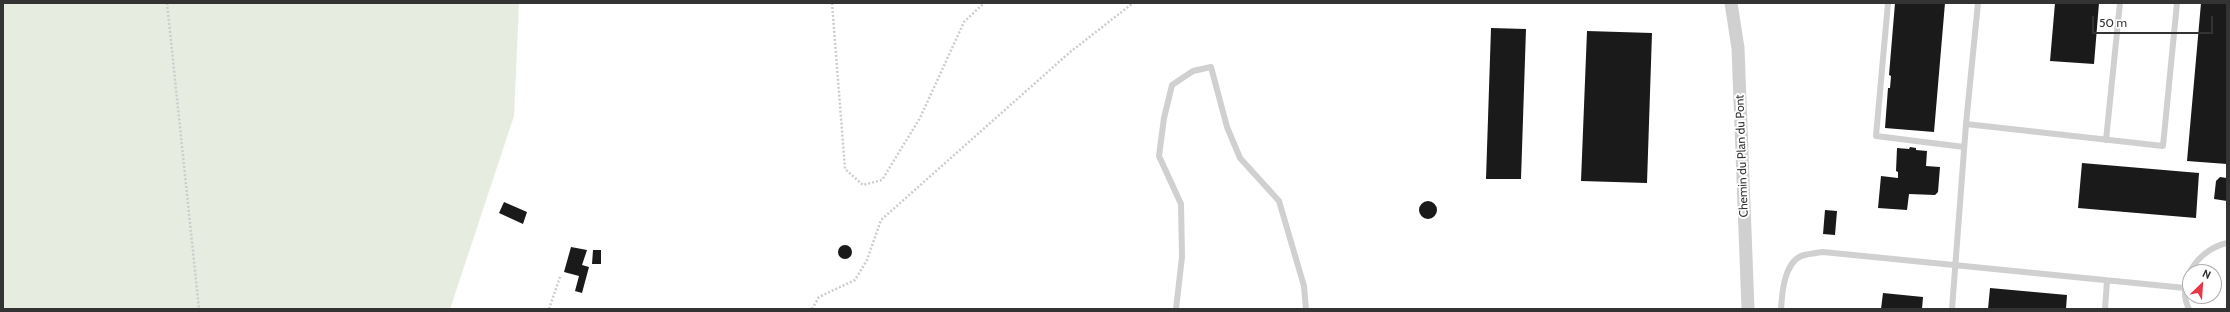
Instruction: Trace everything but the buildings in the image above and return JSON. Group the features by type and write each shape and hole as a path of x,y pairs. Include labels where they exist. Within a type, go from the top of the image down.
{"street":[{"name":"Chemin du Plan du Pont","path":"1730,3 1738,48 1748,309"}],"lane":[{"path":"1888,3 1876,136 1964,147"},
{"path":"1952,309 1964,147 1978,3"},
{"path":"2106,140 2120,3"},
{"path":"1966,124 2163,146 2177,3"},
{"path":"1176,309 1182,257 1181,204 1159,156 1164,118 1172,85 1193,71 1211,67 1227,127 1240,158 1279,201 1304,286 1306,309"},
{"path":"2195,264 2201,256 2217,245 2227,243"},
{"path":"1781,309 1786,273 1800,257 1823,252 2182,288"},
{"path":"2105,309 2107,280"}],"path":[{"path":"168,3 198,309"},
{"path":"832,3 845,170 863,185 882,180 920,118 964,22 984,3"},
{"path":"812,309 819,297 855,280 867,260 881,220 1069,53 1134,3"},
{"path":"549,309 560,277"}],"shaded area":[{"path":"3,3 519,3 514,116 450,309 3,309"}]}
